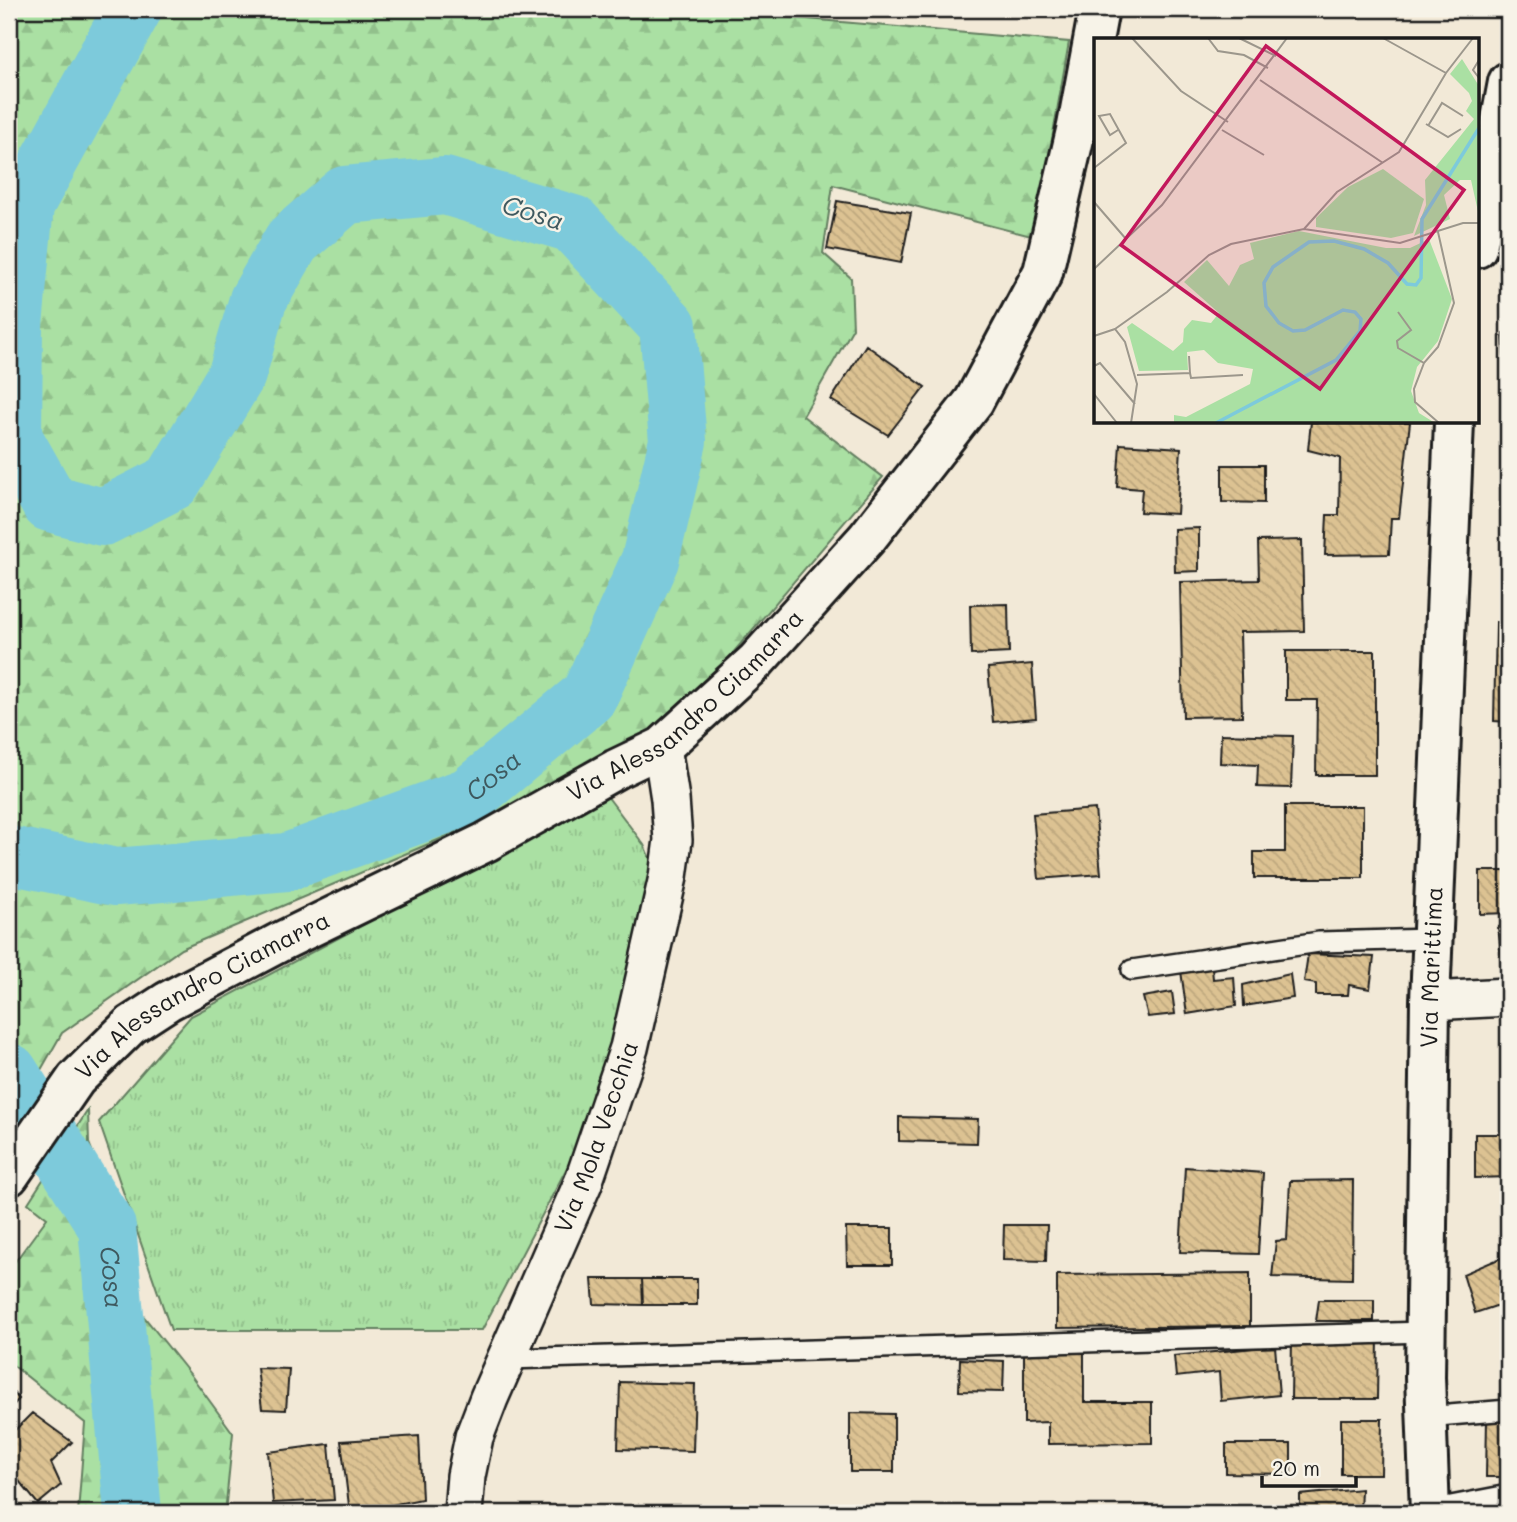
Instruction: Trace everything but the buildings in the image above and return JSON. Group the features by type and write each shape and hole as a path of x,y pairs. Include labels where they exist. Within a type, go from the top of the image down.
{"street":[{"name":"Via Alessandro Ciamarra","path":"9,1176 76,1079 131,1025 168,1001 282,941 486,842 616,769 662,747 756,661 867,538 974,401 1043,272 1077,126 1099,9"},
{"path":"1478,243 1508,82"},
{"name":"Via Marittima","path":"1430,1511 1425,1332 1430,1001 1454,424"},
{"name":"Via Mola Vecchia","path":"463,1513 466,1476 474,1437 583,1183 629,1048 668,877 673,841 662,747"},
{"path":"1430,1001 1508,997"}],"lane":[{"path":"1132,970 1319,942 1432,939"},
{"path":"507,1359 1425,1332"},
{"path":"1426,1417 1508,1410"},
{"path":"1430,1511 1508,1495"}],"green space":[{"path":"9,9 784,9 785,17 1069,42 1035,237 833,185 823,253 851,278 853,328 803,416 883,477 680,715 504,812 181,949 62,1033 9,1126"},
{"path":"607,796 644,845 658,877 595,1114 482,1330 171,1330 99,1122 191,1016"},
{"path":"88,1110 89,1143 125,1232 138,1309 233,1433 225,1513 78,1513 85,1423 9,1362 9,1270 47,1218 28,1203"}],"waterway":[{"name":"Cosa","path":"9,855 116,877 287,862 469,796 589,696 650,560 678,441 668,326 573,224 445,186 345,195 292,241 258,300 237,374 172,482 103,517 50,503 13,437 14,325 25,205 133,9"},
{"name":"Cosa","path":"9,1072 107,1227 133,1513"}]}
